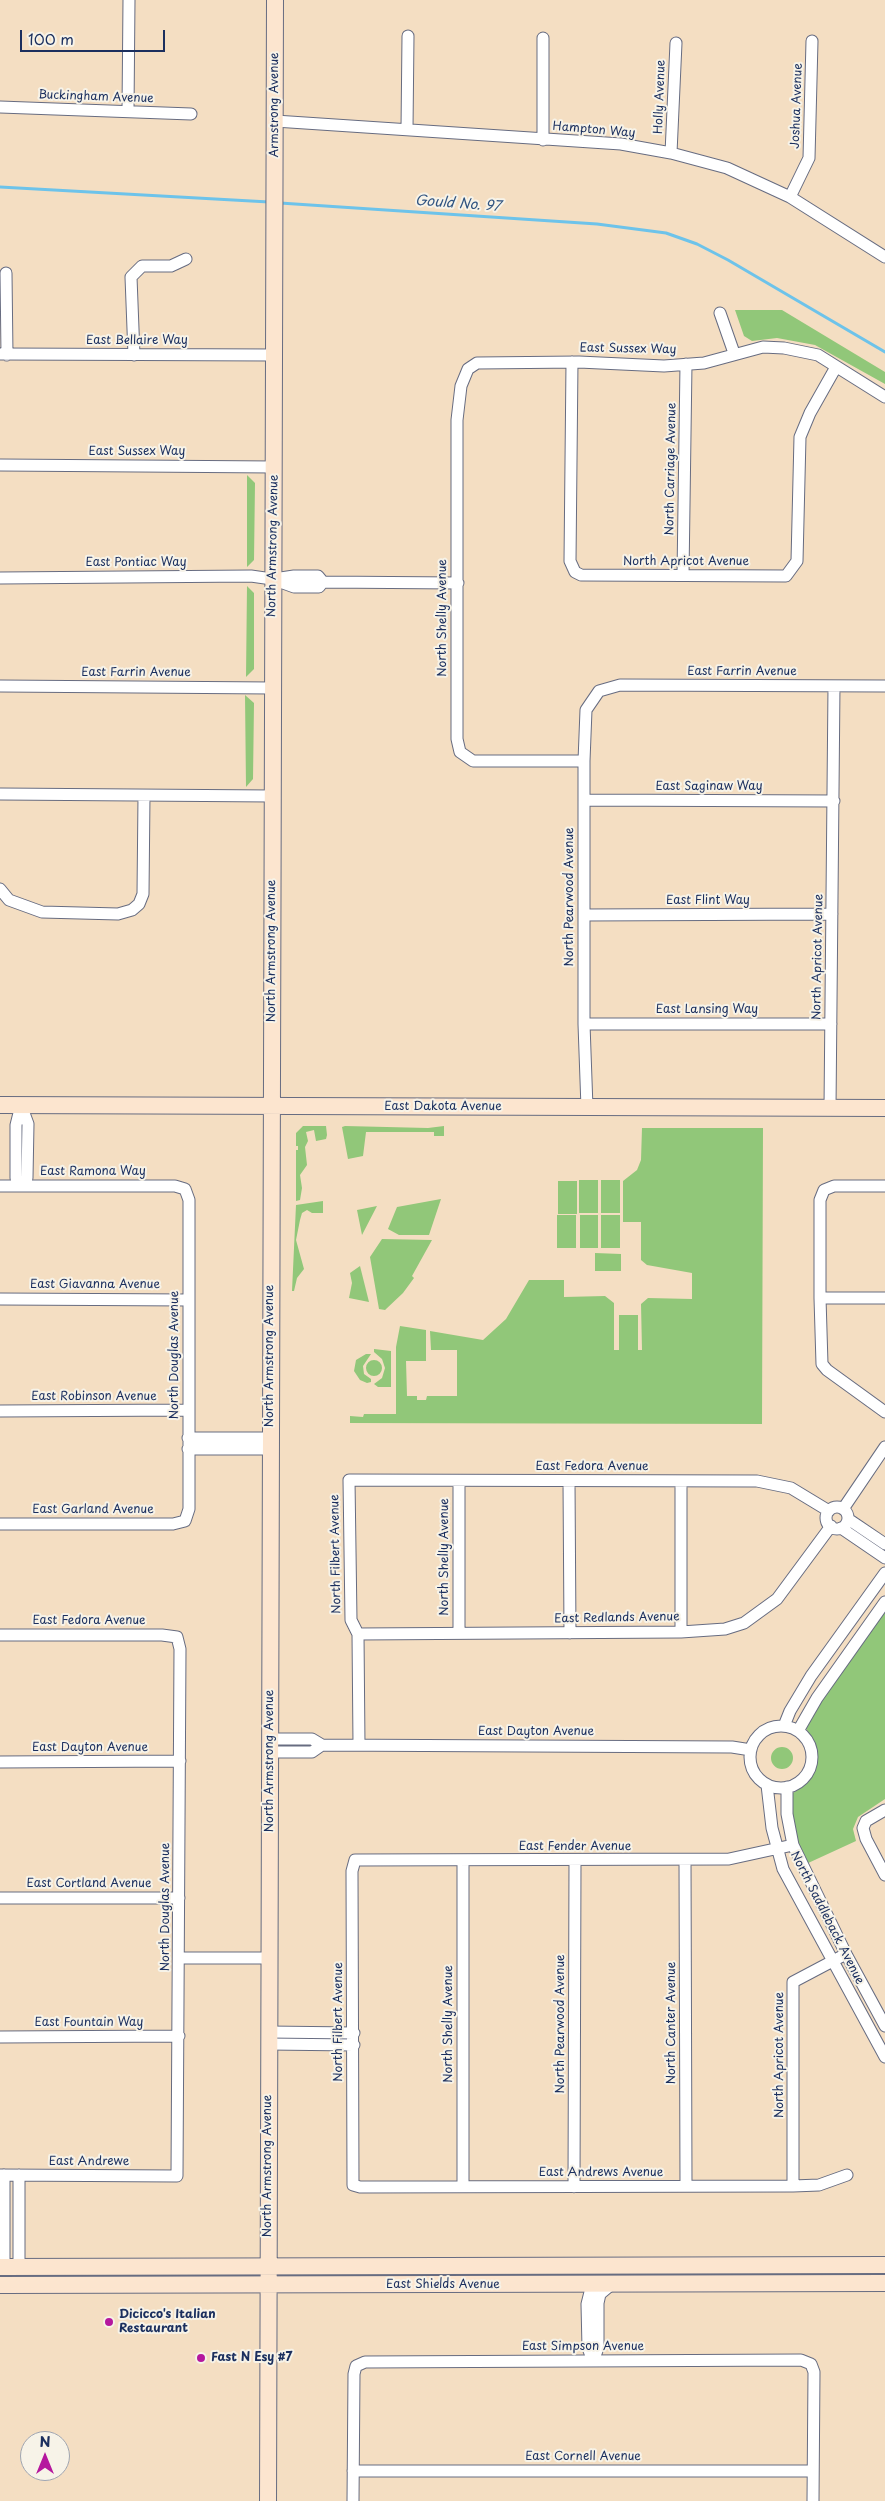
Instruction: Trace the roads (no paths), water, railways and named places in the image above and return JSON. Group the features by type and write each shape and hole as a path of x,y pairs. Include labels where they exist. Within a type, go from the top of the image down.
{"street":[{"path":"128,111 129,0"},
{"name":"Armstrong Avenue","path":"274,210 275,0"},
{"path":"407,129 408,36"},
{"path":"543,38 543,140"},
{"name":"Joshua Avenue","path":"790,198 809,158 812,42"},
{"name":"Holly Avenue","path":"671,153 676,43"},
{"name":"Buckingham Avenue","path":"0,107 191,114"},
{"name":"Hampton Way","path":"275,121 621,144 671,153 727,168 790,198 885,257"},
{"name":"North Armstrong Avenue","path":"268,2501 267,2266 274,210"},
{"path":"134,355 131,277 142,266 171,266 186,259"},
{"path":"3,354 6,273"},
{"path":"720,313 734,353"},
{"name":"East Sussex Way","path":"477,363 572,362 664,366 704,363 734,353 764,348 784,348 818,355 885,397"},
{"name":"East Bellaire Way","path":"3,354 274,355"},
{"name":"North Apricot Avenue","path":"572,362 570,561 575,572 581,575 786,576 797,560 800,437 813,406 836,367"},
{"name":"North Shelly Avenue","path":"477,363 468,368 461,386 457,420 458,583 456,739 460,752 473,761 584,761"},
{"name":"North Carriage Avenue","path":"683,575 686,364"},
{"name":"East Sussex Way","path":"0,465 274,467"},
{"name":"East Pontiac Way","path":"0,578 251,576 272,579 294,576 318,576 323,582 458,583"},
{"name":"East Farrin Avenue","path":"0,686 272,688"},
{"name":"East Farrin Avenue","path":"599,691 620,686 885,686"},
{"name":"North Apricot Avenue","path":"830,1108 834,686"},
{"name":"North Pearwood Avenue","path":"587,1108 584,1024 584,761 586,710 599,691"},
{"path":"0,794 272,796"},
{"path":"0,889 9,900 42,912 118,914 132,910 139,904 143,894 144,796"},
{"name":"East Saginaw Way","path":"584,800 834,801"},
{"name":"East Flint Way","path":"584,915 832,914"},
{"name":"East Lansing Way","path":"584,1024 831,1024"},
{"name":"East Dakota Avenue","path":"0,1105 885,1108"},
{"path":"22,1105 16,1125 16,1178 22,1186"},
{"name":"East Ramona Way","path":"0,1186 175,1186 185,1189"},
{"path":"885,1186 834,1186 824,1190 820,1200 822,1364 827,1370 885,1412"},
{"name":"North Douglas Avenue","path":"185,1189 189,1200 189,1509 185,1521"},
{"name":"East Giavanna Avenue","path":"0,1298 189,1300"},
{"path":"820,1298 885,1298"},
{"name":"East Robinson Avenue","path":"0,1411 188,1410"},
{"path":"188,1443 270,1444"},
{"name":"East Redlands Avenue","path":"358,1634 680,1632 725,1629 744,1623 777,1599 790,1584 841,1520 885,1447"},
{"name":"East Fedora Avenue","path":"349,1480 757,1481 791,1488 829,1511 836,1507 841,1520"},
{"name":"North Filbert Avenue","path":"349,1480 351,1620 358,1634 359,1745"},
{"name":"North Shelly Avenue","path":"459,1481 459,1633"},
{"path":"569,1481 570,1633"},
{"path":"680,1632 681,1481"},
{"path":"841,1520 885,1544"},
{"path":"841,1520 885,1558"},
{"name":"East Garland Avenue","path":"0,1524 173,1524 185,1521"},
{"path":"784,1726 790,1711 811,1676 885,1573"},
{"path":"798,1731 817,1698 885,1602"},
{"name":"East Fedora Avenue","path":"0,1635 162,1635 177,1637"},
{"name":"North Douglas Avenue","path":"177,1637 180,1649 180,1958 177,2176"},
{"path":"784,1726 798,1731 806,1739 810,1748 812,1759 809,1769 803,1778 787,1787 767,1785 754,1773 751,1765 750,1750 756,1738 764,1731 774,1727 784,1726"},
{"name":"East Dayton Avenue","path":"270,1745 312,1752 322,1745 732,1747 750,1750"},
{"name":"East Dayton Avenue","path":"0,1762 180,1761"},
{"name":"North Saddleback Avenue","path":"767,1785 777,1850 783,1869 885,2057"},
{"name":"North Saddleback Avenue","path":"787,1787 787,1814 794,1845 846,1954 885,2026"},
{"path":"885,1810 866,1821 863,1828 866,1839 885,1875"},
{"name":"East Fender Avenue","path":"355,1860 575,1861 728,1859 794,1845"},
{"name":"North Filbert Avenue","path":"353,2184 352,1871 355,1860"},
{"name":"North Shelly Avenue","path":"463,1860 463,2187"},
{"name":"North Canter Avenue","path":"685,1860 686,2186"},
{"name":"North Pearwood Avenue","path":"574,2187 575,1861"},
{"name":"East Cortland Avenue","path":"0,1898 179,1898"},
{"name":"North Apricot Avenue","path":"793,2186 794,1982 846,1954"},
{"path":"180,1958 268,1958"},
{"path":"268,2038 354,2033"},
{"name":"East Fountain Way","path":"0,2037 179,2036"},
{"path":"268,2038 354,2045"},
{"path":"2,2175 8,2267"},
{"name":"East Andrewe","path":"2,2175 177,2176"},
{"path":"8,2267 19,2175"},
{"name":"East Andrews Avenue","path":"353,2184 360,2187 793,2186 819,2185 847,2175"},
{"name":"East Shields Avenue","path":"8,2267 885,2265"},
{"path":"593,2361 588,2348 587,2304 592,2284 602,2275 680,2274 715,2266"},
{"name":"East Shields Avenue","path":"0,2285 885,2283"},
{"path":"593,2361 598,2348 598,2303 600,2294 612,2284"},
{"name":"East Simpson Avenue","path":"353,2471 354,2374 356,2366 366,2362 801,2360 811,2364 814,2372 813,2471"},
{"path":"353,2471 353,2501"},
{"name":"East Cornell Avenue","path":"353,2471 813,2471"},
{"path":"813,2471 813,2501"}],"waterway":[{"name":"Gould No. 97","path":"0,187 269,202"},
{"name":"Gould No. 97","path":"280,203 597,224 666,233 697,244 728,260 885,352"}],"place":[{"name":"Dicicco's Italian Restaurant","path":"109,2322"},
{"name":"Fast N Esy #7","path":"201,2358"}]}
